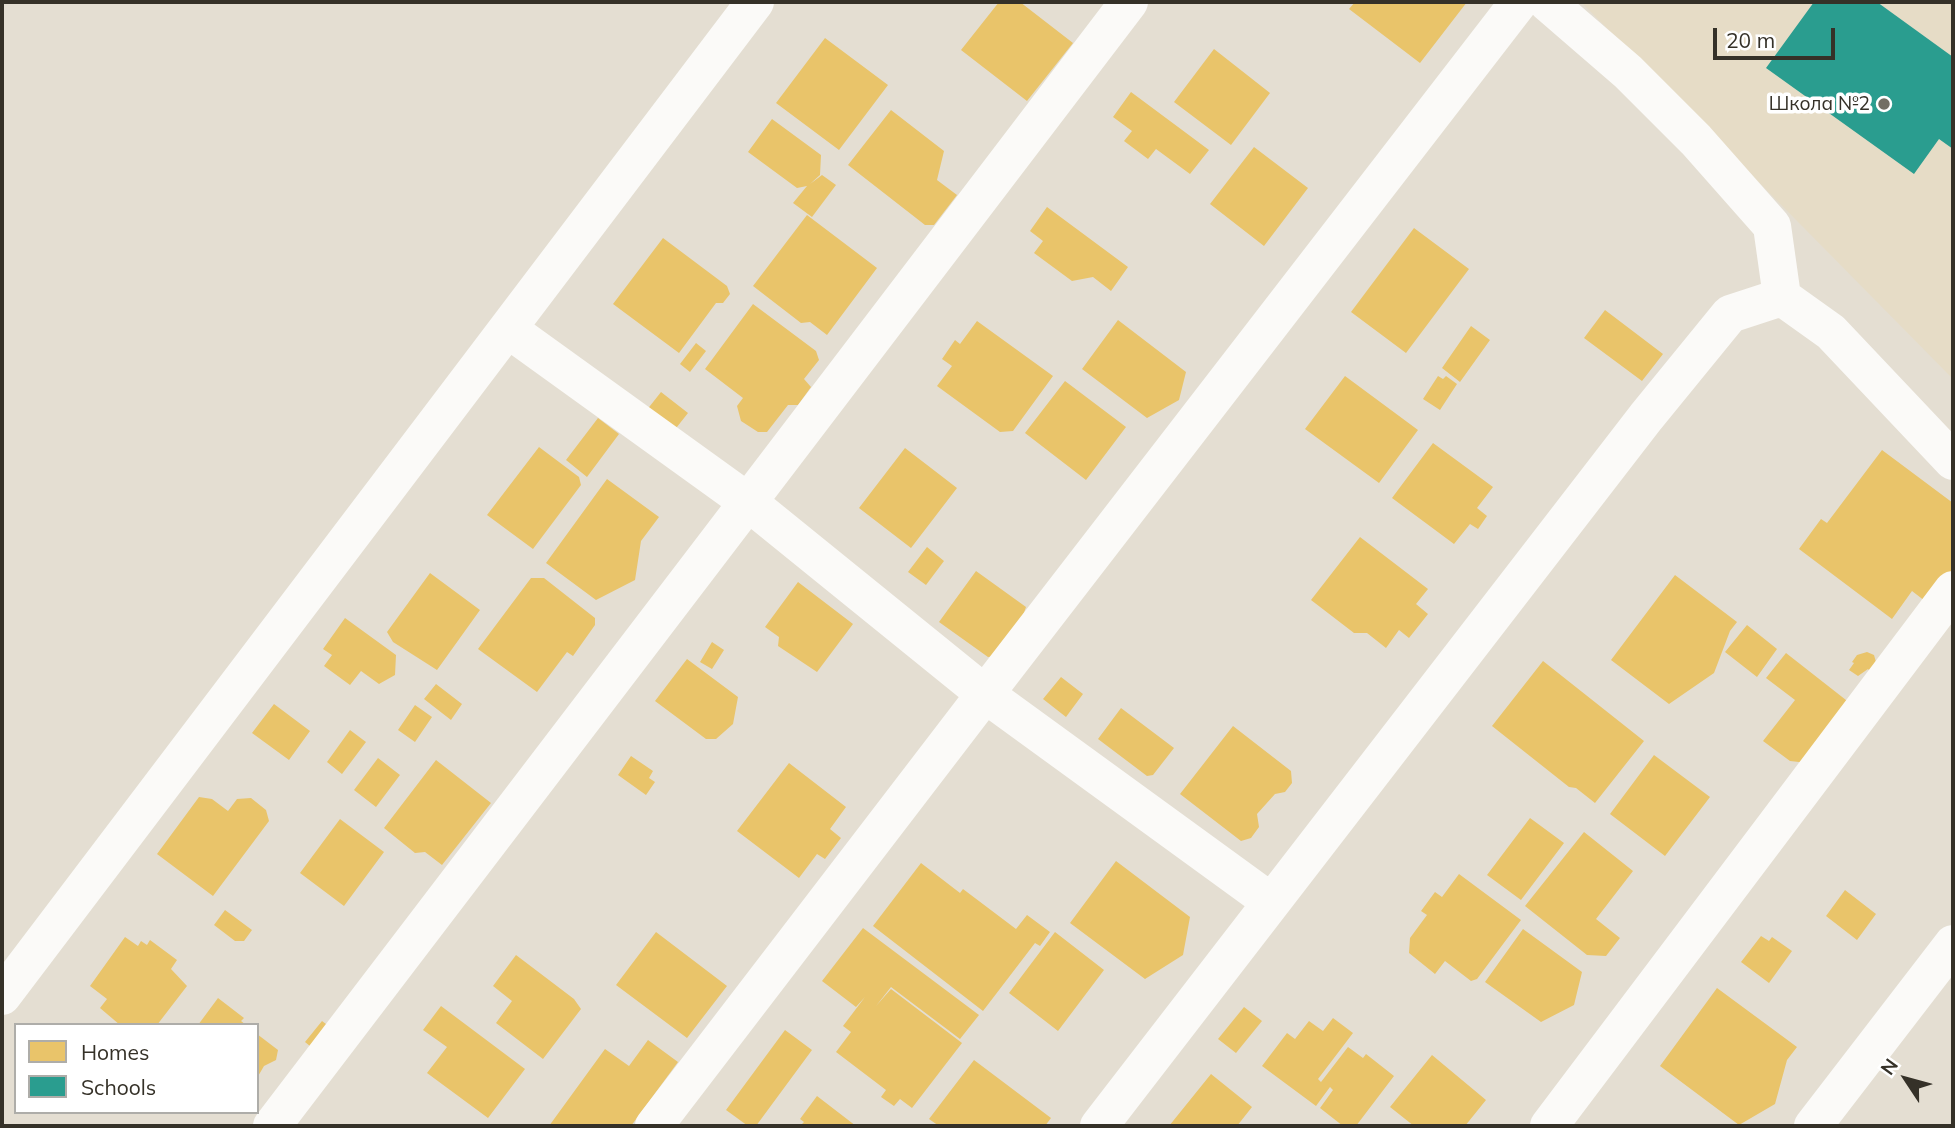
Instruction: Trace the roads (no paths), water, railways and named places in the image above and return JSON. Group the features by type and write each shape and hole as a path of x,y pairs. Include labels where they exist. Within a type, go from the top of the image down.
{"street":[{"path":"2,996 755,2"},
{"path":"272,1126 1129,2"},
{"path":"654,1126 1520,2"},
{"path":"1547,2 1628,72 1696,140 1772,226 1782,297 1831,332 1953,461"},
{"path":"1099,1126 1646,417 1730,314 1782,297"},
{"path":"508,329 748,502 985,694 1270,902"},
{"path":"1549,1126 1953,590"},
{"path":"1813,1126 1953,944"}],"place":[{"name":"Школа №2","path":"1884,104"}]}
